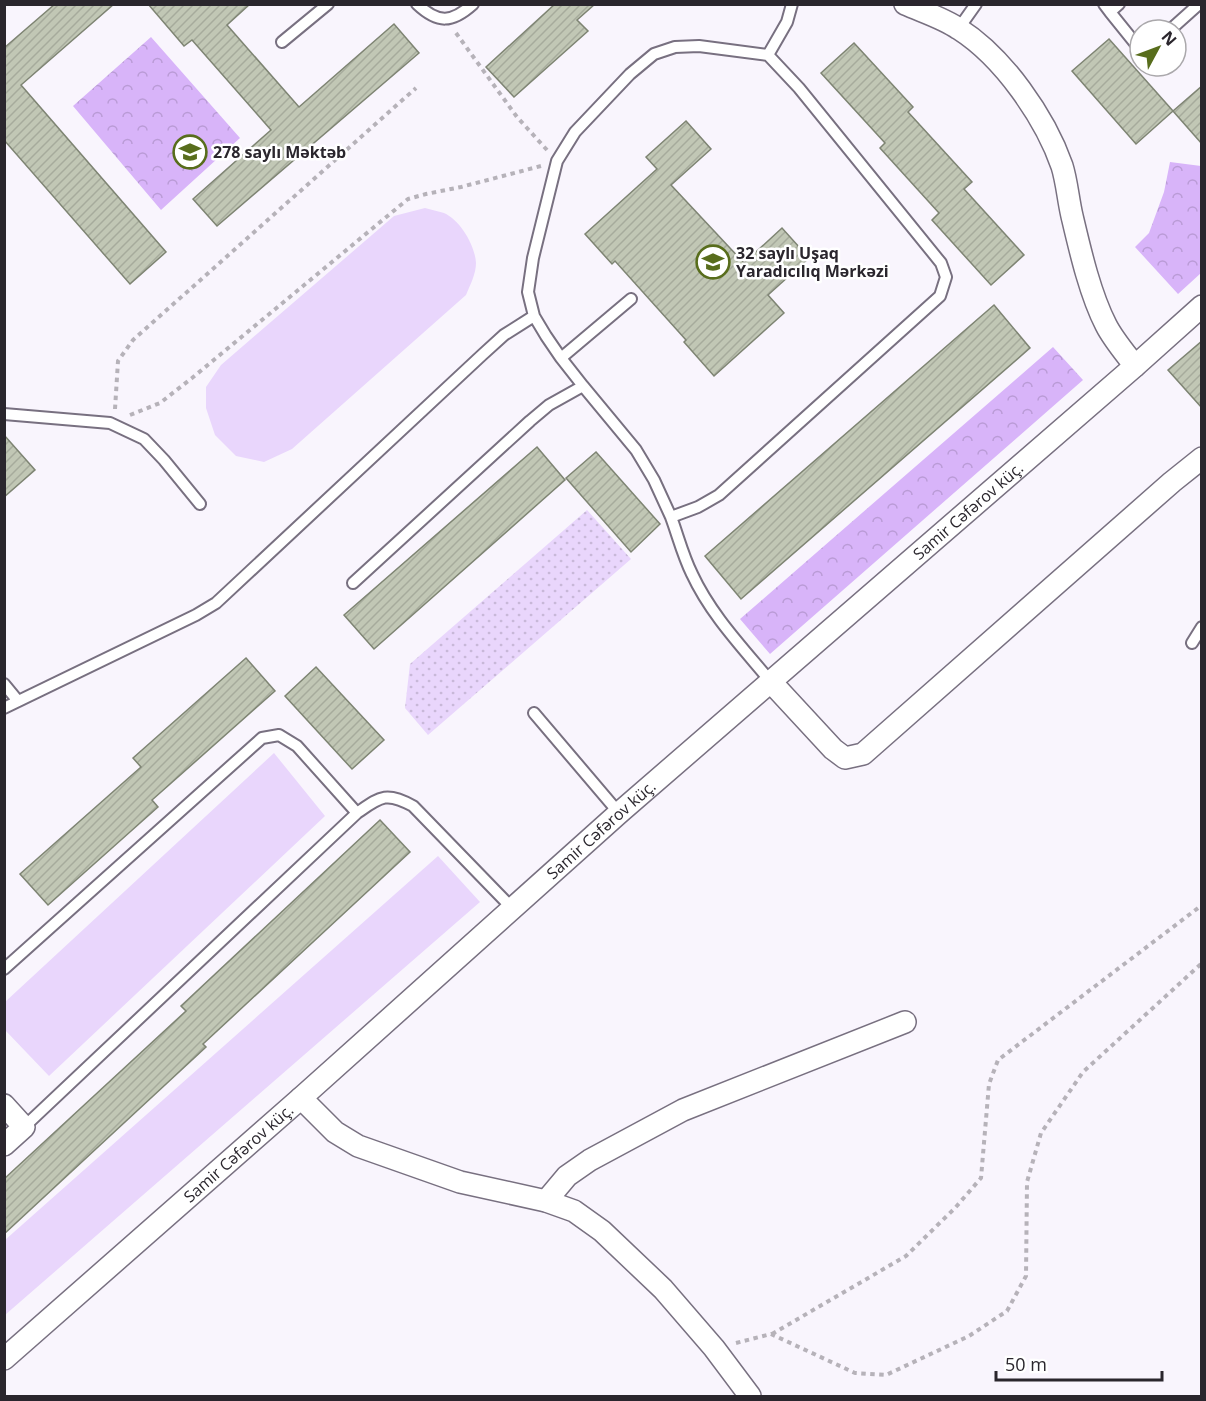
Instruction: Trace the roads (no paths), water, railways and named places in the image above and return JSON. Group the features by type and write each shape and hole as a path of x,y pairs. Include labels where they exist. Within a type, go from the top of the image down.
{"street":[{"path":"905,4 959,28 984,47 1021,90 1046,128 1062,167 1094,297 1106,326 1135,366"},
{"name":"Samir Cəfərov küç.","path":"4,1359 620,813 1202,306"},
{"path":"771,682 833,749 845,758 863,754 1202,458"},
{"path":"546,1201 567,1176 583,1165 683,1110 905,1022"},
{"path":"301,1098 335,1132 358,1146 460,1182 546,1201 574,1211 602,1231 663,1290 714,1348 750,1396"},
{"path":"4,1105 24,1127 4,1145"}],"lane":[{"path":"282,42 328,4"},
{"path":"417,4 434,18 446,19 462,14 473,4"},
{"path":"768,55 787,22 792,4"},
{"path":"959,28 976,4"},
{"path":"1119,4 1107,8 1128,34"},
{"path":"1183,18 1199,4"},
{"path":"671,517 698,507 719,495 940,296 946,277 941,262 799,88 768,55 699,46 675,47 654,54 630,74 575,132 557,162 533,258 528,292 534,316 561,358 636,450 654,480 700,589 717,616 771,682"},
{"path":"561,358 631,299"},
{"path":"4,708 196,615 216,603 504,335 534,316"},
{"path":"353,583 530,421 549,405 583,386"},
{"path":"4,414 110,423 144,439 200,504"},
{"path":"1192,643 1202,627"},
{"path":"4,684 18,701"},
{"path":"534,713 620,813"},
{"path":"4,969 262,738 279,735 297,746 357,813"},
{"path":"24,1127 357,813 379,798 398,798 413,806 513,909"}],"place":[{"name":"278 saylı Məktəb","path":"190,152"},
{"name":"32 saylı Uşaq Yaradıcılıq Mərkəzi","path":"713,262"}]}
